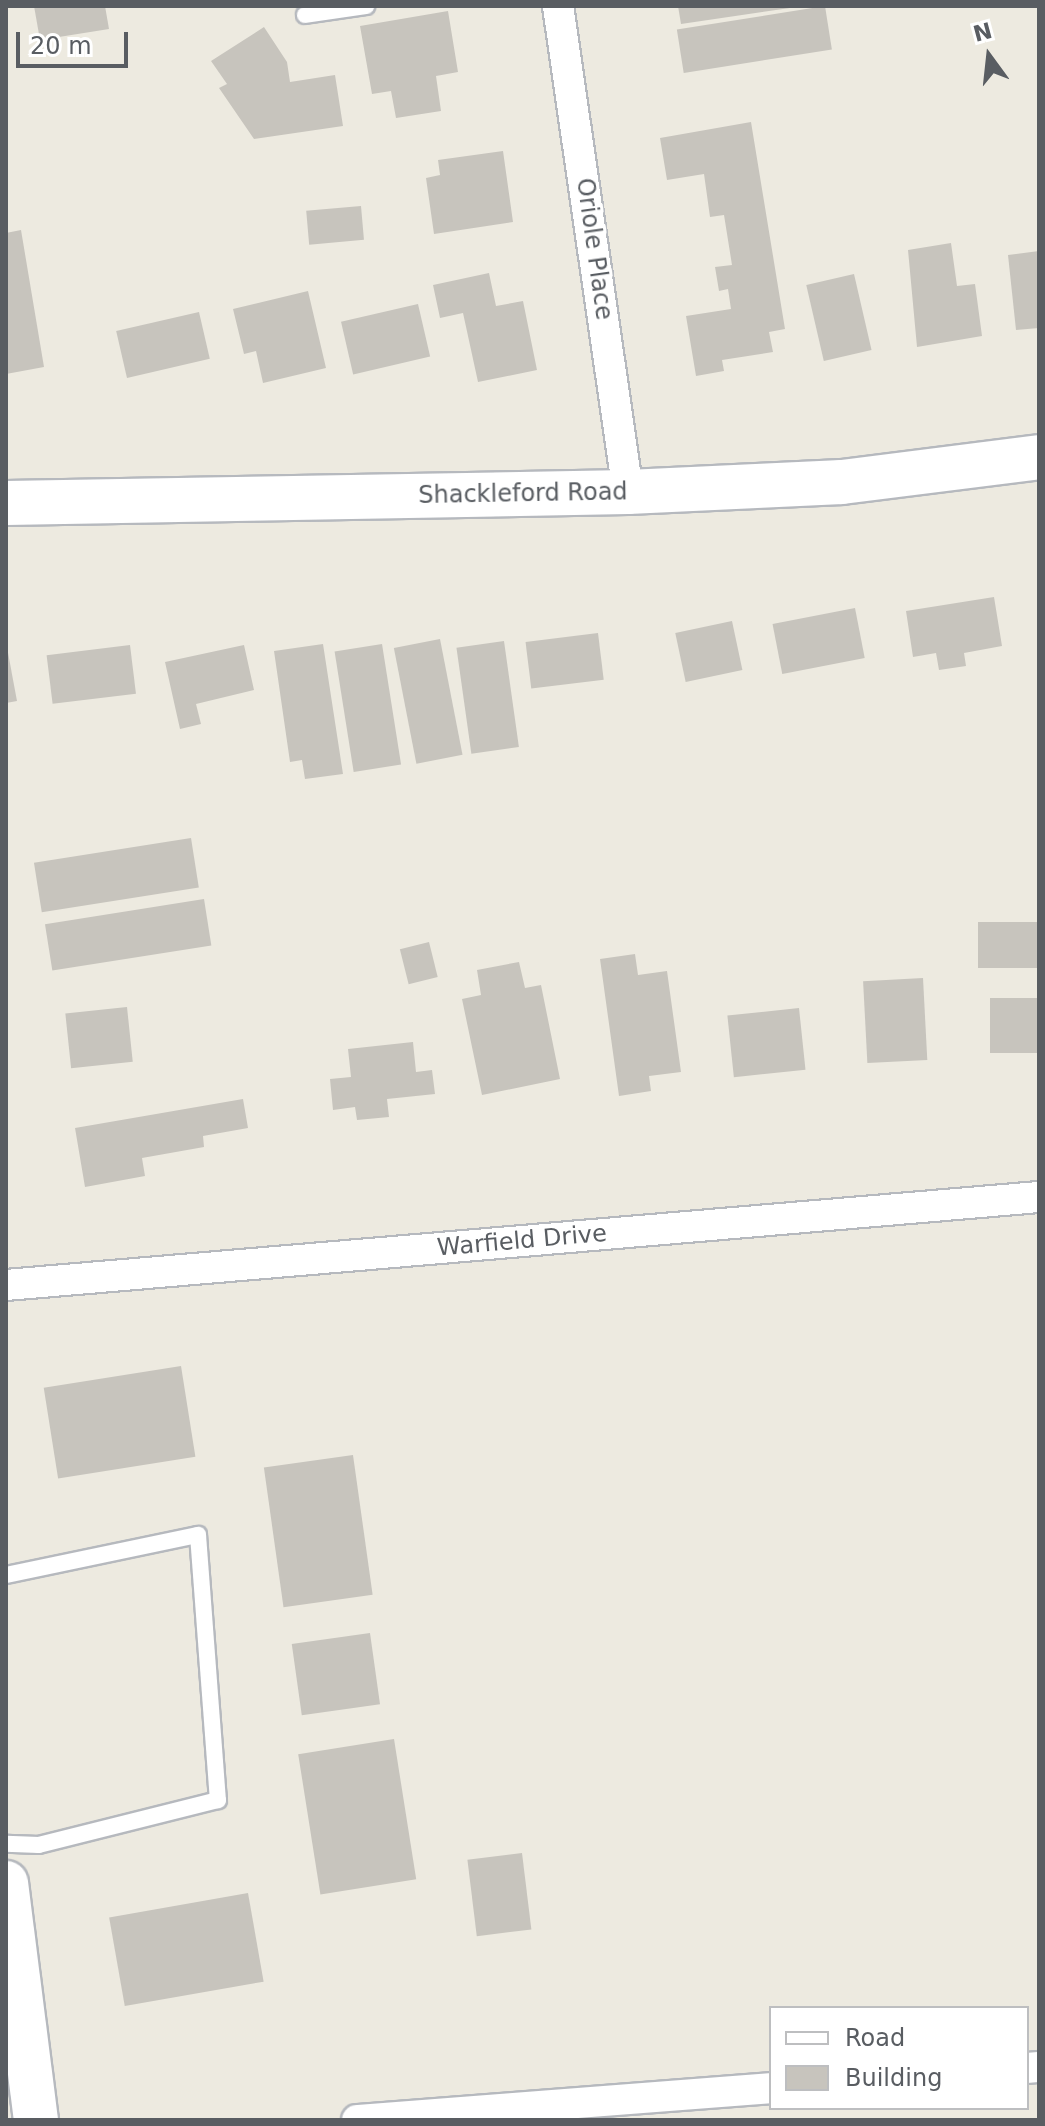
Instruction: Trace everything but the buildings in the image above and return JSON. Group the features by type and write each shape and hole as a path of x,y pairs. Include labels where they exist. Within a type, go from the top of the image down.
{"street":[{"name":"Oriole Place","path":"558,6 628,492"},
{"name":"Shackleford Road","path":"6,503 628,492 842,482 1039,457"},
{"name":"Warfield Drive","path":"6,1285 1039,1197"},
{"path":"6,1883 36,2120"},
{"path":"357,2120 769,2088"}],"lane":[{"path":"305,15 366,6"},
{"path":"6,1575 198,1535 218,1800 39,1845 6,1844"}]}
